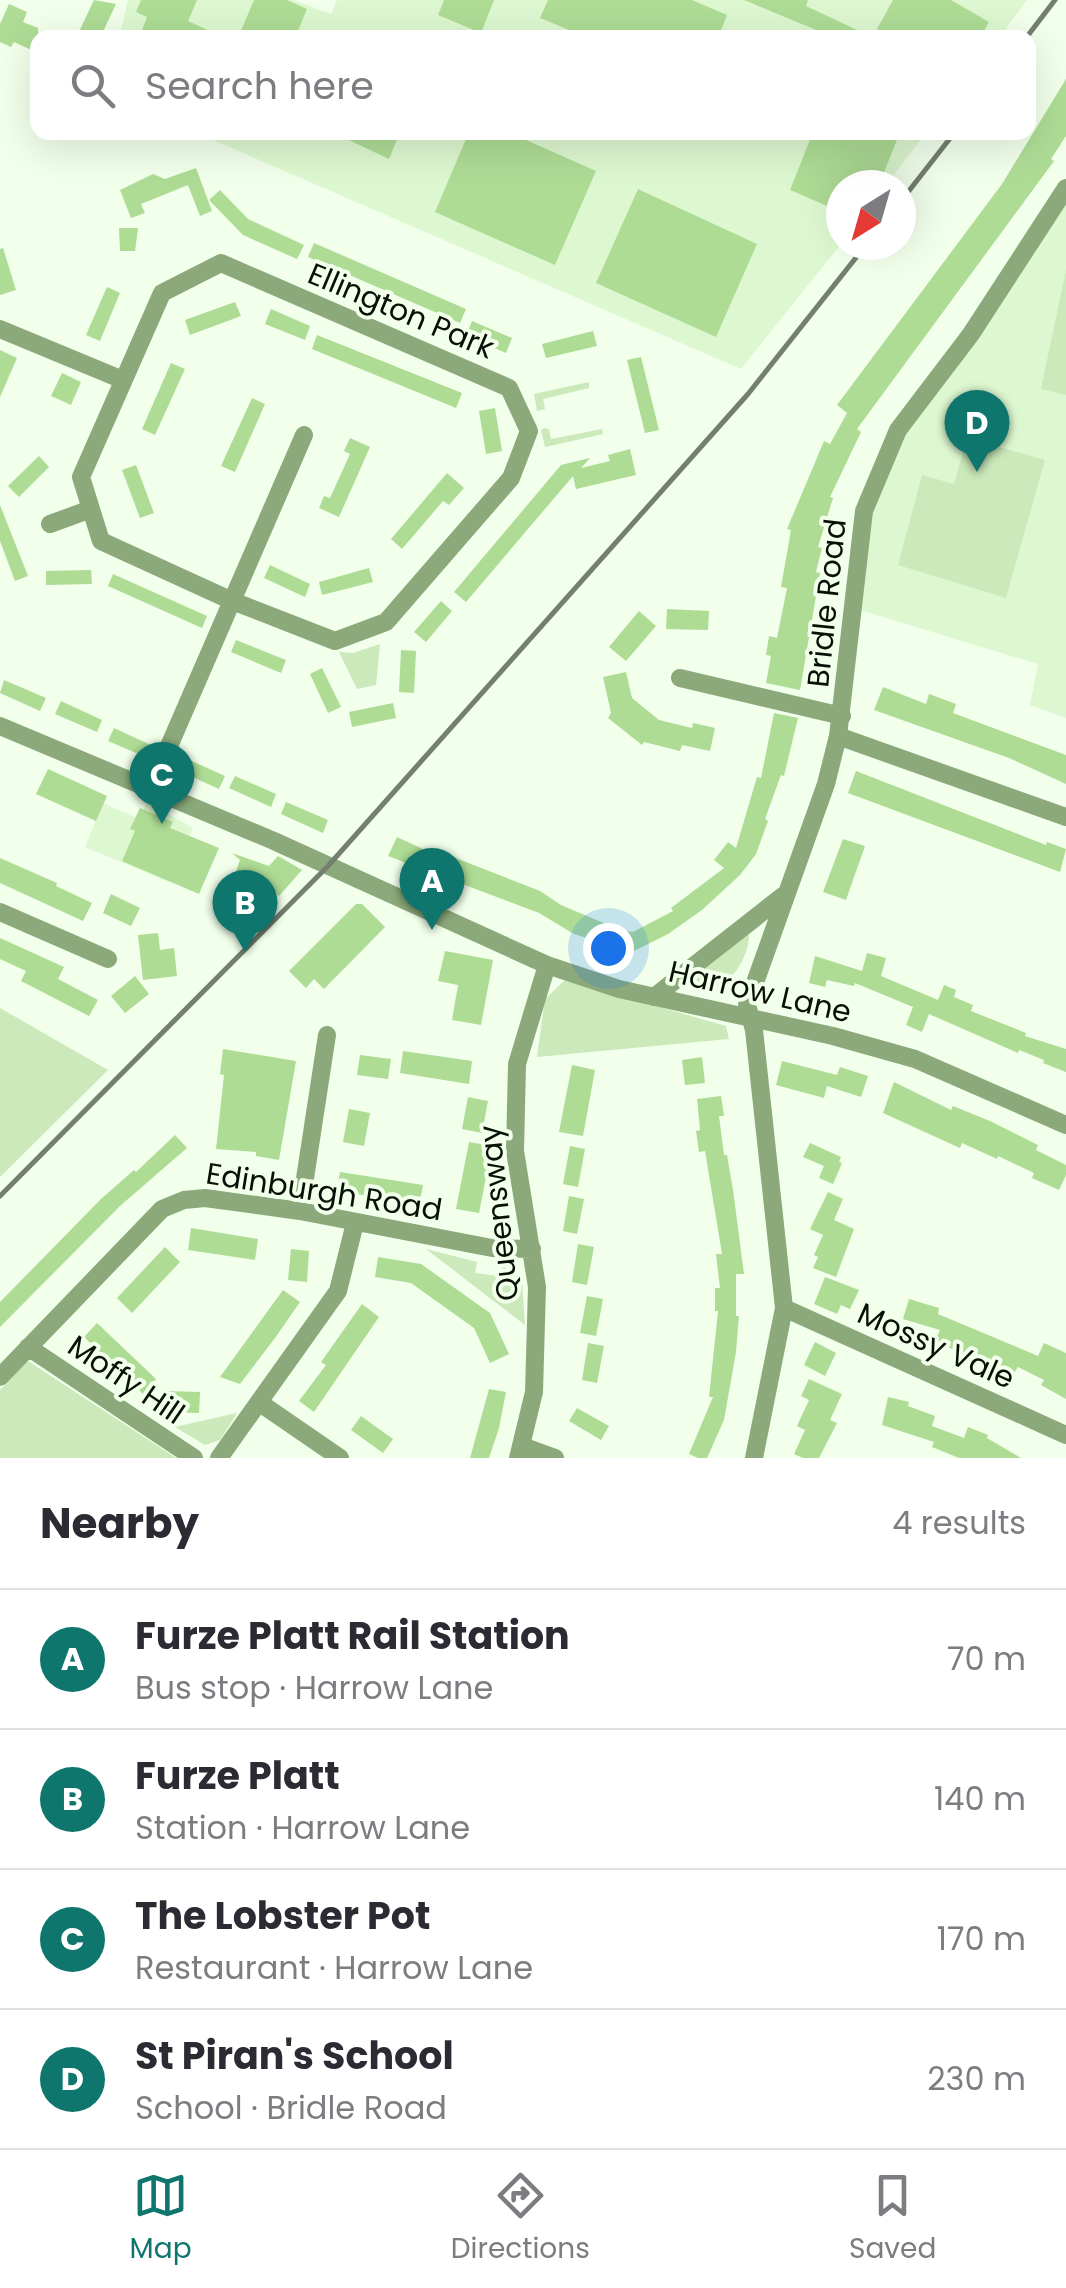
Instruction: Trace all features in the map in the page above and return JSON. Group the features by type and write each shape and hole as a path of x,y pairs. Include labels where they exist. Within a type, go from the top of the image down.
{"street":[{"name":"Bridle Road","path":"754,1458 784,1308 746,1005 826,784 838,736 864,511 898,430 971,334 1066,188"},
{"name":"Ellington Park","path":"221,263 509,388 529,432 511,478 386,622 335,641 230,600 101,541 81,477 123,380 162,293 195,268 221,263"},
{"path":"0,328 123,380"},
{"path":"150,790 304,435"},
{"path":"50,524 91,509"},
{"path":"680,678 842,716"},
{"name":"Harrow Lane","path":"0,726 274,841 547,965 654,997 915,1058 1066,1125"},
{"path":"838,736 1066,818"},
{"path":"654,997 786,894"},
{"path":"0,912 108,959"},
{"name":"Queensway","path":"520,1452 534,1392 537,1287 515,1150 517,1064 547,965"},
{"path":"300,1210 327,1034"},
{"name":"Edinburgh Road","path":"0,1377 162,1209 184,1200 205,1198 300,1210 492,1248 532,1249"},
{"path":"219,1458 338,1291 354,1223"},
{"name":"Mossy Vale","path":"784,1308 1066,1435"},
{"name":"Moffy Hill","path":"28,1347 194,1458"},
{"path":"260,1403 340,1458"},
{"path":"520,1452 554,1458"}],"shaded area":[{"path":"128,0 293,0 331,14 337,0 1027,0 1005,30 121,30"},
{"path":"213,140 921,140 898,170 826,170 828,260 741,369"},
{"path":"1066,202 1066,718 1030,705 1038,664 860,610 870,512 904,433 978,338"},
{"path":"1066,270 1066,395 1041,389"},
{"path":"589,382 589,388 543,399 545,409 537,411 534,394"},
{"path":"549,429 551,439 602,429 603,434 545,447 541,430"},
{"path":"967,438 1045,460 1006,598 898,565 922,475 954,484"},
{"path":"380,644 376,685 357,689 339,652 353,653"},
{"path":"147,802 193,828 169,882 85,847 103,803 139,819"},
{"path":"743,931 749,935 747,949 724,986 707,988 680,980"},
{"path":"565,980 726,1026 729,1039 537,1057 545,999"},
{"path":"0,1008 108,1070 0,1177"},
{"path":"426,1249 477,1262 475,1273 498,1276 503,1266 522,1280 525,1325"},
{"path":"28,1361 176,1458 0,1458 0,1390"},
{"path":"237,1413 220,1440 205,1445 175,1427"}],"building":[{"path":"94,0 116,4 104,30 80,30"},
{"path":"141,0 197,0 188,21 208,30 142,30 147,17 136,12"},
{"path":"254,0 287,0 307,9 298,30 241,30"},
{"path":"444,0 494,0 482,30 438,15"},
{"path":"548,0 692,0 727,15 721,30 569,30 540,18"},
{"path":"744,0 808,0 806,6 857,30 816,30"},
{"path":"893,0 951,0 989,22 984,30 877,29"},
{"path":"9,4 27,12 23,22 38,28 30,30 30,49 14,42 11,47 0,42 0,24"},
{"path":"1066,79 1066,136 1051,159 1054,161 857,429 861,432 830,497 833,498 818,547 822,548 816,572 820,573 800,690 766,683 771,656 766,655 769,636 777,638 787,588 781,587 791,530 787,529 824,441 830,444 847,413 837,405 1002,184 1029,140 1036,140 1036,128"},
{"path":"349,140 397,140 389,159"},
{"path":"466,140 526,140 596,171 555,265 435,212"},
{"path":"810,140 897,140 885,170 826,170 826,206 790,190"},
{"path":"196,168 212,211 200,216 188,185 141,204 145,213 131,218 120,190 153,174 165,179"},
{"path":"638,189 757,244 716,337 596,283"},
{"path":"220,190 248,219 304,245 297,259 243,235 209,200"},
{"path":"119,228 138,228 135,251 120,251"},
{"path":"314,243 466,309 460,323 308,257"},
{"path":"3,248 16,290 0,295 0,249"},
{"path":"107,287 120,293 100,341 86,335"},
{"path":"235,302 241,316 190,335 185,320"},
{"path":"271,309 310,326 305,340 265,324"},
{"path":"472,321 512,338 506,353 466,336"},
{"path":"593,331 597,346 546,358 542,344"},
{"path":"317,335 462,393 456,408 312,349"},
{"path":"0,350 17,358 0,397"},
{"path":"641,357 659,430 645,433 627,360"},
{"path":"171,363 185,369 155,435 142,429"},
{"path":"62,373 81,382 71,405 51,396"},
{"path":"252,398 265,404 235,472 221,466"},
{"path":"495,408 502,451 486,454 479,411"},
{"path":"350,438 370,447 339,517 319,508 324,496 330,498 350,454 344,451"},
{"path":"630,449 636,475 576,489 573,476 466,602 454,592 561,465 590,458 581,468 610,461 608,455"},
{"path":"39,456 49,467 19,497 8,486"},
{"path":"136,465 154,513 140,518 122,470"},
{"path":"447,473 464,488 449,505 443,501 402,549 391,539"},
{"path":"0,505 28,576 15,581 0,541"},
{"path":"270,565 310,584 305,597 264,578"},
{"path":"369,568 373,582 322,595 319,582"},
{"path":"91,570 92,584 46,585 46,571"},
{"path":"113,574 207,616 202,628 108,586"},
{"path":"441,601 452,611 426,642 414,632"},
{"path":"667,609 709,611 708,630 666,629"},
{"path":"639,611 656,626 626,661 609,647"},
{"path":"236,640 286,660 281,673 231,652"},
{"path":"401,650 416,651 414,693 399,692"},
{"path":"322,668 341,707 328,713 310,674"},
{"path":"626,672 632,698 659,720 692,728 693,723 715,728 710,751 682,745 680,751 644,742 642,745 608,718 611,713 603,677"},
{"path":"4,680 46,698 40,711 0,693"},
{"path":"883,687 926,704 929,694 956,704 953,713 1066,755 1066,784 1009,758 874,710"},
{"path":"61,701 102,720 97,732 55,714"},
{"path":"393,703 396,718 352,727 349,712"},
{"path":"774,713 798,718 784,776 781,775 765,819 768,821 756,854 740,875 702,910 668,934 632,952 574,934 539,913 388,856 397,837 436,855 438,851 540,891 561,905 606,924 605,928 633,932 673,911 671,908 724,868 714,860 728,842 736,848 757,777 761,778"},
{"path":"114,728 155,747 150,759 108,741"},
{"path":"183,757 225,776 219,789 177,770"},
{"path":"48,769 107,796 96,821 36,794"},
{"path":"856,771 1046,845 1047,842 1066,849 1060,872 848,793"},
{"path":"235,776 276,794 271,807 229,788"},
{"path":"286,802 328,820 323,833 281,814"},
{"path":"140,808 173,822 170,828 219,848 199,894 122,861"},
{"path":"843,839 865,846 846,900 823,892"},
{"path":"232,853 269,866 278,856 302,870 279,896 259,877 252,896 230,888 240,860"},
{"path":"0,858 92,903 83,921 0,883"},
{"path":"111,894 140,908 131,926 103,913"},
{"path":"356,904 362,904 385,927 324,989 314,979 306,988 289,971"},
{"path":"158,933 160,950 174,948 177,976 143,980 138,935"},
{"path":"0,938 64,967 58,979 98,1000 89,1016 21,981 26,971 0,959"},
{"path":"445,951 493,960 481,1025 452,1020 458,985 438,981"},
{"path":"867,953 886,958 881,976 938,1000 944,985 956,990 954,997 973,1005 971,1011 1026,1033 1025,1036 1066,1049 1066,1072 929,1014 922,1032 906,1025 913,1007 855,983 854,986 827,980 825,987 809,983 815,956 862,971"},
{"path":"135,976 149,994 125,1013 111,996"},
{"path":"223,1049 296,1061 279,1160 256,1156 256,1152 216,1149"},
{"path":"403,1051 472,1061 469,1084 400,1073"},
{"path":"360,1055 391,1059 388,1079 357,1075"},
{"path":"702,1057 705,1083 685,1085 682,1060"},
{"path":"782,1061 837,1075 840,1067 868,1076 861,1097 827,1086 824,1098 776,1085"},
{"path":"572,1065 595,1070 583,1136 559,1132"},
{"path":"894,1082 1038,1145 1036,1150 1066,1165 1059,1190 998,1156 997,1159 962,1143 960,1148 883,1113"},
{"path":"721,1096 724,1116 719,1116 724,1155 733,1190 744,1274 736,1274 739,1316 724,1420 707,1458 698,1458 689,1454 713,1397 709,1397 718,1311 715,1288 720,1288 716,1254 722,1254 705,1151 699,1152 697,1099"},
{"path":"468,1097 488,1101 482,1133 462,1129"},
{"path":"349,1109 370,1113 364,1146 343,1142"},
{"path":"175,1135 187,1148 120,1206 0,1327 0,1302 101,1199"},
{"path":"469,1142 492,1146 479,1213 456,1209"},
{"path":"810,1143 841,1157 833,1184 819,1178 824,1166 803,1157"},
{"path":"570,1146 585,1149 578,1187 563,1184"},
{"path":"340,1172 423,1185 419,1206 337,1190"},
{"path":"828,1192 843,1199 834,1220 854,1229 836,1277 813,1268 823,1235 810,1229"},
{"path":"569,1196 584,1199 577,1234 563,1231"},
{"path":"191,1228 258,1239 255,1260 188,1250"},
{"path":"578,1244 594,1247 587,1285 572,1282"},
{"path":"165,1247 180,1262 132,1313 117,1298"},
{"path":"291,1249 309,1251 307,1282 288,1280"},
{"path":"378,1257 421,1264 490,1313 509,1354 490,1363 474,1328 411,1283 375,1277"},
{"path":"825,1277 859,1290 850,1309 841,1305 837,1314 814,1304"},
{"path":"283,1290 300,1302 275,1338 240,1384 220,1377"},
{"path":"587,1296 603,1299 596,1336 580,1333"},
{"path":"909,1299 939,1308 938,1314 1038,1356 1044,1343 1066,1353 1066,1399 1041,1385 1044,1380 1018,1367 1010,1379 995,1373 999,1365 935,1341 940,1330 903,1319"},
{"path":"362,1304 379,1317 314,1412 299,1401 326,1365 321,1362"},
{"path":"97,1323 156,1379 143,1394 84,1337"},
{"path":"815,1342 836,1353 825,1376 804,1365"},
{"path":"588,1343 604,1346 597,1383 582,1380"},
{"path":"809,1379 842,1394 830,1420 837,1423 819,1458 794,1454 805,1430 797,1426 809,1400 801,1396"},
{"path":"489,1389 506,1392 499,1428 489,1458 470,1458"},
{"path":"167,1391 200,1392 199,1413 166,1412"},
{"path":"888,1397 909,1402 908,1406 935,1416 932,1426 964,1438 968,1427 988,1435 987,1438 1021,1458 959,1458 932,1447 934,1442 882,1425"},
{"path":"577,1408 609,1426 601,1440 569,1421"},
{"path":"361,1416 393,1439 383,1453 351,1430"}],"railway":[{"path":"1032,30 1055,0"},
{"path":"916,182 949,140"},
{"path":"0,1196 328,866 748,394 854,260"}],"place":[{"name":"St Piran's School","path":"977,472"},
{"name":"The Lobster Pot","path":"162,824"},
{"name":"Furze Platt Rail Station","path":"432,930"},
{"name":"Furze Platt","path":"245,952"}]}
